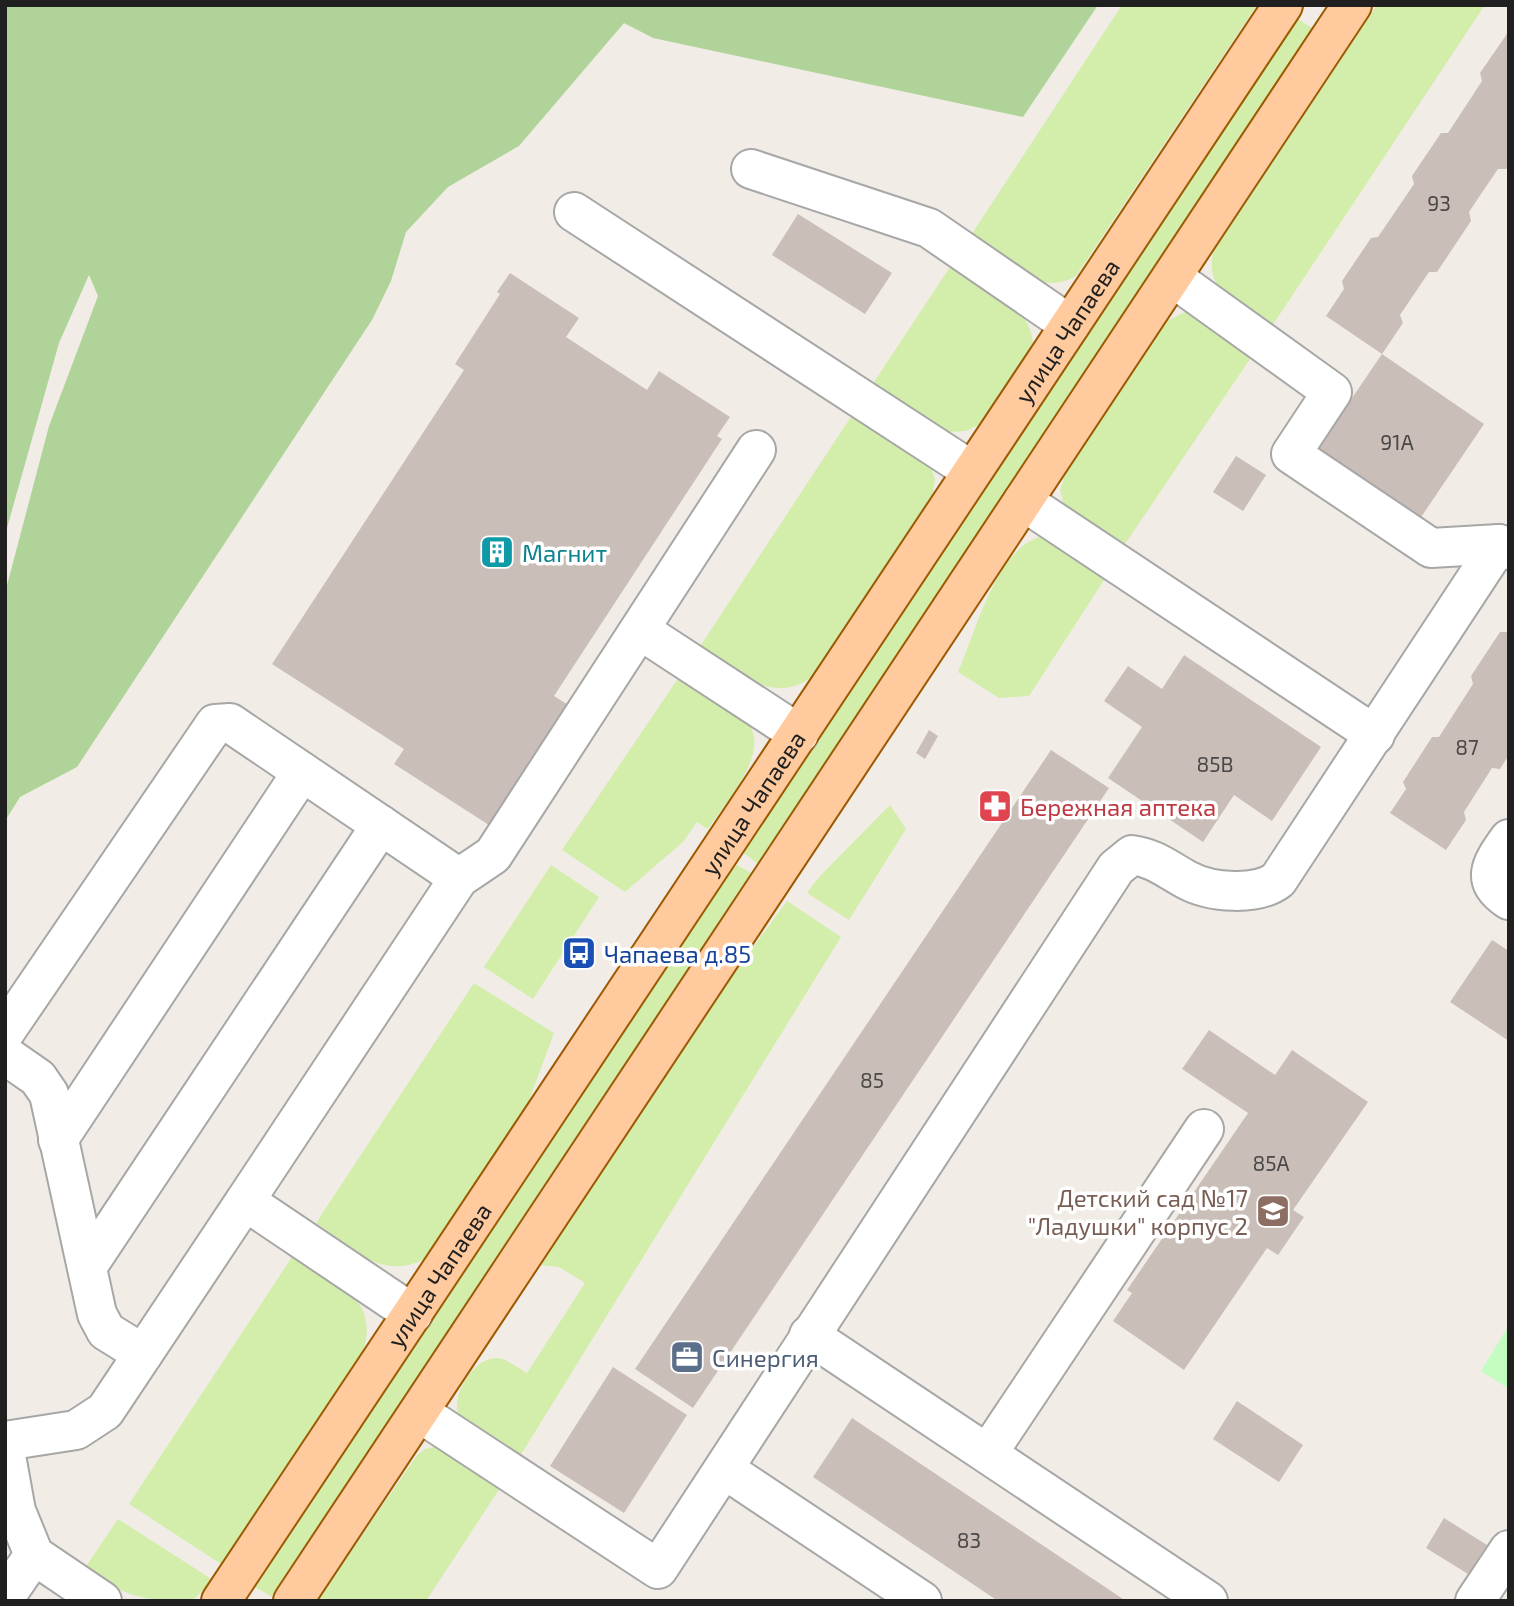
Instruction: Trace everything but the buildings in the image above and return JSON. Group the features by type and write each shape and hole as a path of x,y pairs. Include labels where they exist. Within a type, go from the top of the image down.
{"main road":[{"name":"улица Чапаева","path":"221,1601 1283,5"},
{"path":"293,1601 421,1413 1172,277 1341,9"}],"lane":[{"path":"751,169 929,228 1070,325"},
{"path":"574,212 972,471"},
{"path":"1172,277 1332,392 1291,453 1431,548 1504,547"},
{"path":"5,1441 76,1430 105,1411 459,878 493,855 756,450"},
{"path":"1023,501 1375,735"},
{"path":"421,1413 656,1585 724,1469 809,1335 1116,868 1132,855 1151,858 1204,887 1256,890 1268,887 1278,880 1504,547"},
{"path":"640,630 799,734"},
{"path":"5,1032 215,724 230,723 459,878"},
{"path":"58,1140 302,772"},
{"path":"87,1267 380,825"},
{"path":"1509,839 1492,864 1490,878 1498,893 1509,900"},
{"path":"5,1055 38,1078 48,1094 97,1314 106,1331 143,1354"},
{"path":"988,1454 1204,1129"},
{"path":"246,1201 413,1314"},
{"path":"809,1335 1208,1601"},
{"path":"5,1450 16,1511 16,1577 102,1601"},
{"path":"724,1469 922,1601"},
{"path":"1475,1601 1509,1550"}],"green space":[{"path":"5,5 1098,5 1023,117 653,38 624,23 519,146 448,187 406,232 391,281 372,320 77,767 20,797 5,821 5,593 49,426 98,296 89,275 59,343 5,535"},
{"path":"1122,5 1257,5 1076,276 1061,282 1034,280 1007,266 969,238"},
{"path":"1377,5 1485,5 1272,326 1238,305 1220,289 1214,278 1213,252"},
{"path":"1296,18 1314,29 760,865 742,852"},
{"path":"952,264 1016,307 1031,332 1033,347 980,424 966,431 949,432 934,427 872,385"},
{"path":"1191,309 1256,350 1123,547 1064,506 1060,490 1065,475 1167,321"},
{"path":"854,412 930,464 935,480 932,497 814,675 799,684 784,688 755,682 699,648"},
{"path":"1044,536 1108,574 1029,696 999,698 958,672 980,614 1001,573 1013,555 1028,543"},
{"path":"679,677 744,719 752,731 754,744 751,759 735,790 708,829 697,822 683,842 625,892 562,850"},
{"path":"890,805 906,829 849,920 807,893 820,876"},
{"path":"735,864 753,874 272,1597 255,1587"},
{"path":"551,865 599,897 533,999 484,967"},
{"path":"787,901 841,937 517,1461 465,1425 457,1410 460,1390 472,1371 489,1359 502,1359 527,1373 585,1283 559,1267 521,1263"},
{"path":"474,983 554,1033 528,1103 431,1255 414,1263 384,1265 357,1252 316,1223"},
{"path":"292,1257 352,1295 361,1306 366,1320 366,1337 361,1358 224,1566 129,1504"},
{"path":"1509,1325 1509,1389 1481,1371"},
{"path":"439,1446 502,1485 426,1601 317,1601 417,1455 425,1449"},
{"path":"118,1519 213,1580 192,1601 159,1600 124,1591 83,1571"}],"place":[{"name":"Магнит","path":"497,552"},
{"name":"Бережная аптека","path":"995,806"},
{"name":"Чапаева д.85","path":"579,953"},
{"name":"Детский сад №17 \"Ладушки\" корпус 2","path":"1273,1211"},
{"name":"Синергия","path":"687,1357"}]}
